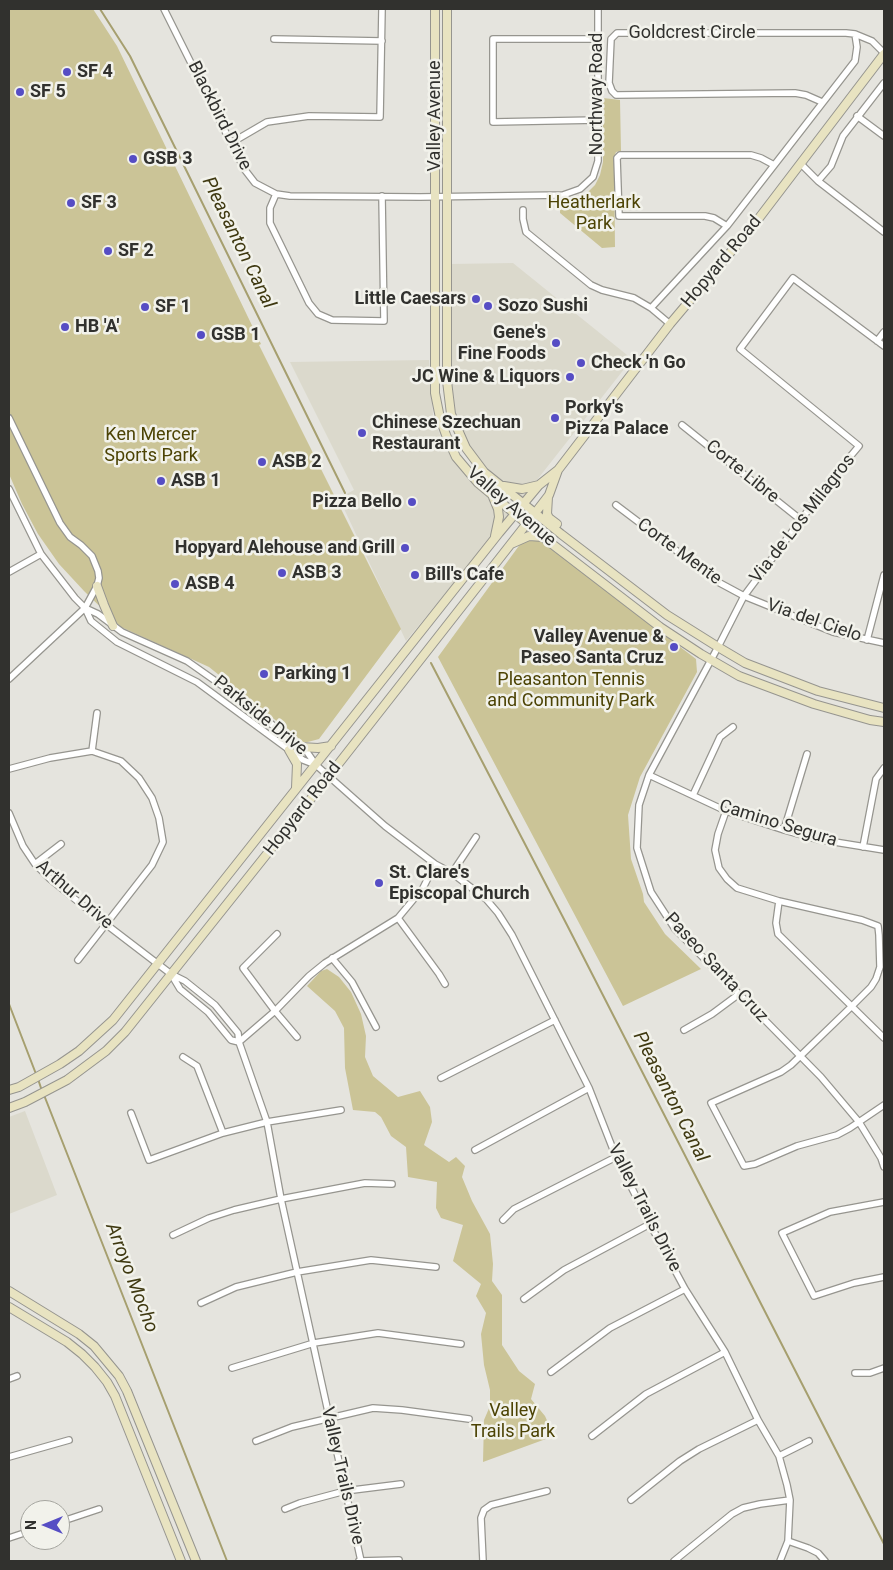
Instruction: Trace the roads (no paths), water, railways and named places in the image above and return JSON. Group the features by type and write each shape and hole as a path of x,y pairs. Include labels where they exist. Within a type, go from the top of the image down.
{"main road":[{"name":"Valley Avenue","path":"435,9 435,393 440,418 456,457 478,483 543,537 660,627 711,660 739,676 814,704 870,720 884,722"},
{"name":"Valley Avenue","path":"447,9 447,381 451,414 466,448 484,472 667,616 745,663 818,691 884,708"},
{"name":"Hopyard Road","path":"9,1090 60,1064 113,1020 495,537 539,485 558,470 670,324 756,222 884,54"},
{"name":"Hopyard Road","path":"9,1108 25,1102 67,1080 106,1051 124,1032 329,776 549,495 558,470"},
{"path":"500,485 522,489 539,485"},
{"path":"492,495 499,517 495,537"},
{"path":"549,495 547,514 558,525 561,534"},
{"path":"509,545 529,536 543,537"},
{"path":"97,586 113,626"},
{"path":"300,747 318,748 330,746"},
{"path":"289,750 297,764 296,789"},
{"path":"9,1291 79,1334 94,1346 119,1376 127,1391 194,1561"},
{"path":"9,1307 67,1342 82,1354 107,1382 115,1396 182,1561"}],"street":[{"path":"166,11 174,9"},
{"path":"231,143 267,122 309,116 380,117 382,9"},
{"name":"Northway Road","path":"447,197 563,195 580,189 593,177 598,161 598,9"},
{"name":"Blackbird Drive","path":"166,11 231,143 245,170 255,183 276,194 290,196 447,197"},
{"name":"Goldcrest Circle","path":"822,102 806,95 795,93 616,95 612,91 610,83 611,38 617,33 855,34 872,41 884,54"},
{"name":"Hopyard Road","path":"652,308 727,226 855,61 857,47 855,34"},
{"path":"274,38 382,41"},
{"path":"598,38 493,39 493,122 598,120"},
{"path":"818,181 831,166 843,136 884,83"},
{"path":"857,116 884,136"},
{"path":"727,226 714,218 705,216 619,216 617,158 620,156 750,156 761,158 774,165"},
{"path":"801,164 818,181 884,232"},
{"path":"276,194 270,208 270,223 309,303 318,314 332,320 384,320 382,196"},
{"path":"523,210 526,232 591,285 602,290 634,298 652,308 670,324"},
{"name":"Via de Los Milagros","path":"711,660 744,596 859,446 740,349 793,278 877,341"},
{"path":"884,332 877,341 884,346"},
{"path":"9,418 60,523 70,537 92,556 99,578 97,586 84,608 9,679"},
{"name":"Corte Libre","path":"682,425 801,520"},
{"name":"Parkside Drive","path":"9,489 42,554 84,608 91,621 117,642 197,682 303,760 316,765"},
{"name":"Corte Mente","path":"616,505 718,582 744,596"},
{"path":"9,572 42,554"},
{"path":"867,640 884,575"},
{"name":"Via del Cielo","path":"744,596 833,632 884,643"},
{"name":"Parkside Drive","path":"84,608 98,614 122,632 169,652 204,672 307,752 316,765"},
{"name":"Paseo Santa Cruz","path":"711,660 649,775 640,805 637,848 651,892 676,929 821,1078 859,1122 882,1158 884,1167"},
{"path":"92,751 97,713"},
{"path":"693,795 720,737 733,726"},
{"path":"9,769 50,758 92,751 121,761 139,778 152,798 164,842 152,865 78,960"},
{"path":"784,830 807,754"},
{"name":"Valley Trails Drive","path":"316,765 385,826 435,864 452,873 486,899 498,913 512,935 589,1088 616,1157 650,1224 685,1289 724,1352 758,1420 779,1456 788,1485 790,1500 788,1541 780,1561"},
{"path":"863,847 876,779 884,768"},
{"name":"Camino Segura","path":"649,775 726,811 784,830 816,839 884,850"},
{"path":"726,811 715,850 719,868 727,879 737,888 778,901 862,920 878,926 880,967 871,987 791,1065 781,1072 710,1103 744,1166 755,1164 798,1146 836,1135 884,1105"},
{"name":"Arthur Drive","path":"9,813 23,846 35,864 50,879 157,963"},
{"path":"452,873 476,837"},
{"path":"35,864 61,844"},
{"path":"239,1042 275,1011 309,976 332,958 398,918 423,888 435,864"},
{"path":"778,901 776,923 778,934 884,1038"},
{"path":"398,918 445,984"},
{"path":"277,934 243,968 275,1011 298,1037"},
{"path":"332,958 352,982 376,1027"},
{"name":"Valley Trails Drive","path":"157,963 171,974 185,981 215,1005 238,1033 239,1042 267,1122 281,1199 314,1343 360,1561"},
{"name":"Valley Trails Drive","path":"171,974 180,989 208,1012 231,1040 239,1042"},
{"path":"684,1030 712,1014 739,994"},
{"path":"440,1078 555,1020"},
{"path":"183,1057 197,1066 223,1133"},
{"path":"475,1150 589,1088"},
{"path":"131,1113 149,1160 223,1133 267,1122 341,1110"},
{"path":"503,1220 514,1209 616,1157"},
{"path":"173,1235 209,1218 281,1199 365,1183 392,1184"},
{"path":"884,1202 830,1212 782,1233 814,1296 854,1283 884,1277"},
{"path":"524,1299 564,1270 650,1224"},
{"path":"202,1304 236,1287 298,1272 371,1260 436,1267"},
{"path":"551,1372 610,1328 685,1289"},
{"path":"232,1368 314,1343 378,1333 462,1344"},
{"path":"592,1436 646,1394 724,1352"},
{"path":"855,1373 870,1373 884,1368"},
{"path":"9,1379 17,1376"},
{"path":"256,1441 292,1427 373,1408 469,1419"},
{"path":"631,1500 680,1461 699,1449 758,1420"},
{"path":"9,1457 69,1440"},
{"path":"779,1456 809,1442"},
{"path":"285,1509 345,1491 401,1484"},
{"path":"483,1561 481,1518 484,1510 491,1505 547,1491"},
{"path":"674,1561 732,1514 743,1508 790,1500"},
{"path":"70,1519 99,1509"},
{"path":"788,1541 818,1553 825,1561"},
{"path":"360,1561 399,1560"}],"waterway":[{"name":"Pleasanton Canal","path":"100,9 130,56 345,493"},
{"name":"Pleasanton Canal","path":"431,663 884,1544"},
{"name":"Arroyo Mocho","path":"9,1004 36,1074"},
{"name":"Arroyo Mocho","path":"38,1079 42,1091"},
{"name":"Arroyo Mocho","path":"44,1095 227,1561"}],"place":[{"name":"SF 4","path":"67,72"},
{"name":"SF 5","path":"20,92"},
{"name":"GSB 3","path":"133,159"},
{"name":"SF 3","path":"71,203"},
{"name":"SF 2","path":"108,251"},
{"name":"Little Caesars","path":"476,299"},
{"name":"Sozo Sushi","path":"488,306"},
{"name":"SF 1","path":"145,307"},
{"name":"HB 'A'","path":"65,327"},
{"name":"GSB 1","path":"201,335"},
{"name":"Gene's Fine Foods","path":"556,343"},
{"name":"Check 'n Go","path":"581,363"},
{"name":"JC Wine & Liquors","path":"570,377"},
{"name":"Porky's Pizza Palace","path":"555,418"},
{"name":"Chinese Szechuan Restaurant","path":"362,433"},
{"name":"ASB 2","path":"262,462"},
{"name":"ASB 1","path":"161,481"},
{"name":"Pizza Bello","path":"412,502"},
{"name":"Hopyard Alehouse and Grill","path":"405,548"},
{"name":"ASB 3","path":"282,573"},
{"name":"Bill's Cafe","path":"415,575"},
{"name":"ASB 4","path":"175,584"},
{"name":"Valley Avenue & Paseo Santa Cruz","path":"674,647"},
{"name":"Parking 1","path":"264,674"},
{"name":"St. Clare's Episcopal Church","path":"379,883"}],"park label":[{"name":"Heatherlark Park","path":"594,213"},
{"name":"Ken Mercer Sports Park","path":"151,445"},
{"name":"Pleasanton Tennis and Community Park","path":"571,690"},
{"name":"Valley Trails Park","path":"513,1421"}]}
